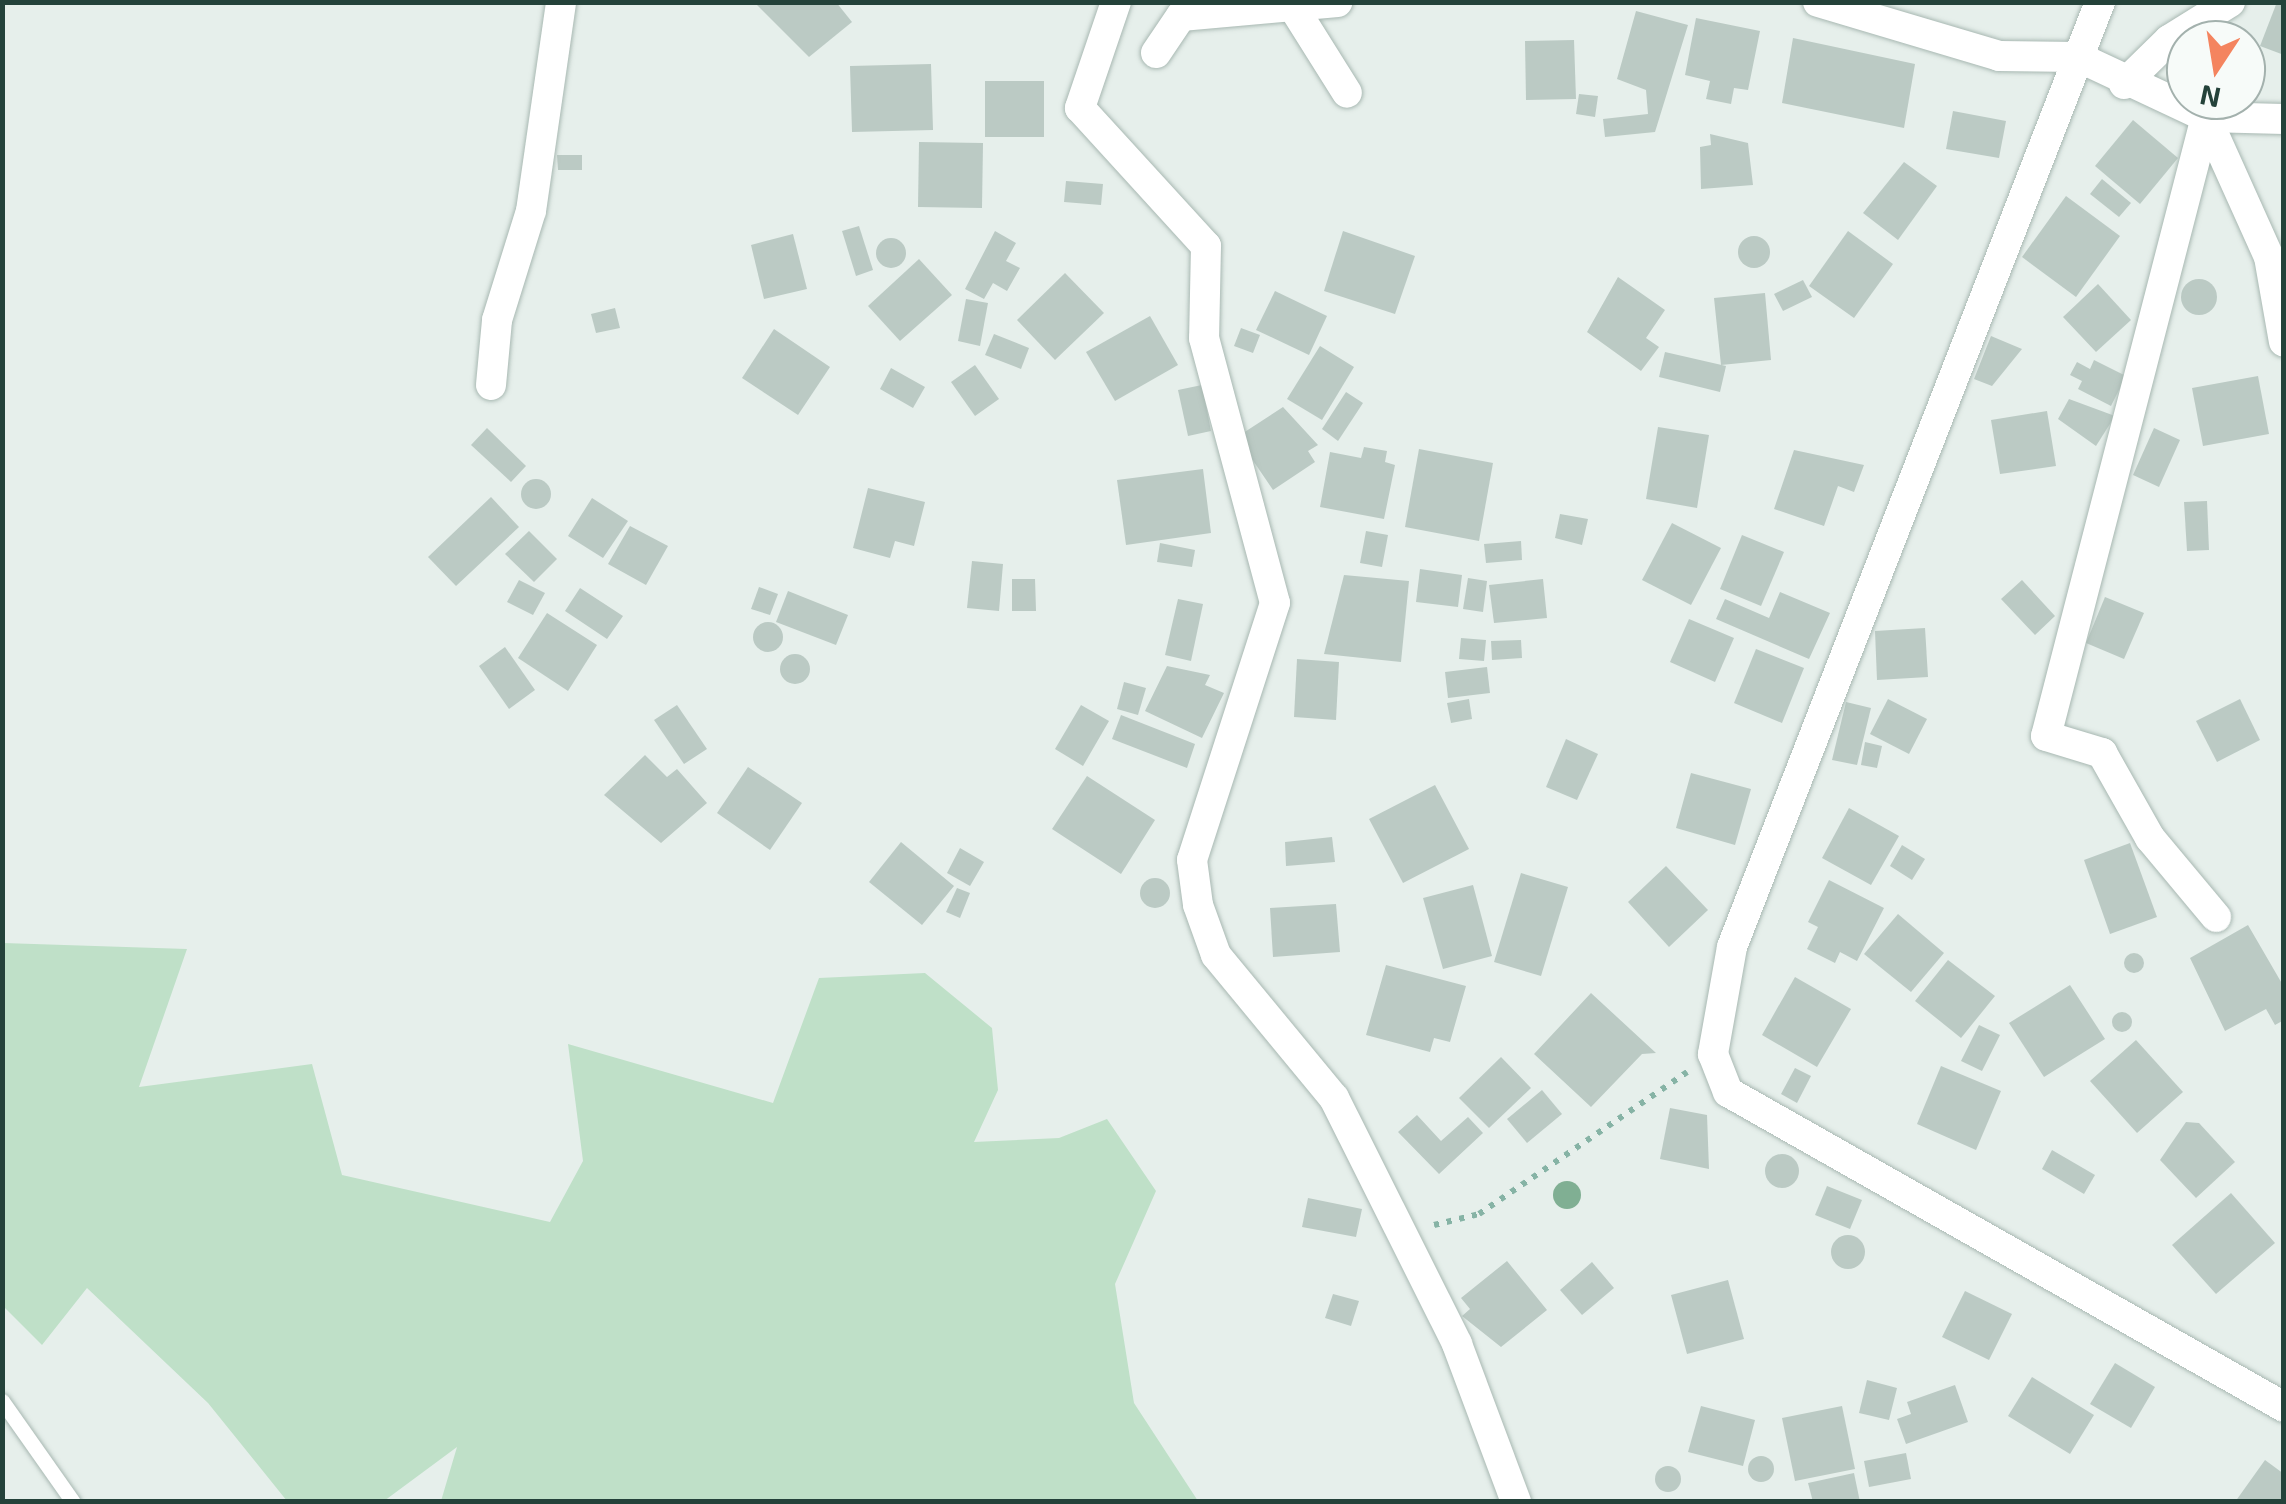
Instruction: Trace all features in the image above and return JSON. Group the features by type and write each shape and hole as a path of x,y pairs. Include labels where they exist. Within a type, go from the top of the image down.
{"street":[{"path":"491,386 497,320 532,211 561,2"},
{"path":"1116,2 1080,108 1206,246 1204,338 1275,603 1192,860 1198,905 1216,955 1334,1098 1457,1344 1516,1502"},
{"path":"1156,53 1181,16 1336,2"},
{"path":"1818,2 1999,56 2078,57 2124,84 2166,101"},
{"path":"2100,2 1732,947 1713,1054 1728,1092 2284,1407"},
{"path":"2124,84 2169,40 2230,2"},
{"path":"1294,4 1348,93"},
{"path":"2205,120 2046,736 2102,753 2150,838 2216,917"},
{"path":"2207,120 2269,257 2284,342"}],"lane":[{"path":"2,1401 73,1502"}],"path":[{"path":"1399,1234 1479,1214 1713,1054"}],"green space":[{"path":"3,943 187,949 139,1087 312,1064 342,1175 550,1222 583,1161 568,1044 773,1103 819,978 925,973 992,1028 998,1090 974,1142 1059,1138 1107,1119 1156,1191 1115,1284 1134,1403 1198,1501 441,1501 457,1447 384,1501 287,1501 208,1403 87,1288 42,1345 3,1306"}],"building":[{"path":"754,2 836,2 852,22 809,57"},
{"path":"2277,2 2284,3 2284,55 2266,48 2266,30"},
{"path":"1636,11 1688,25 1655,132 1605,137 1603,119 1648,114 1646,90 1617,79"},
{"path":"1696,18 1760,31 1748,90 1734,88 1731,104 1706,99 1710,81 1685,75"},
{"path":"1793,38 1915,64 1904,128 1782,103"},
{"path":"1574,40 1576,99 1526,100 1525,41"},
{"path":"931,64 933,130 852,132 850,66"},
{"path":"985,81 1044,81 1044,137 985,137"},
{"path":"1579,94 1598,96 1595,117 1576,114"},
{"path":"1953,111 2006,121 1999,158 1946,149"},
{"path":"2133,120 2178,158 2140,204 2095,166"},
{"path":"1710,134 1748,143 1753,185 1701,189 1700,147 1711,145"},
{"path":"919,142 983,143 982,208 918,207"},
{"path":"557,155 582,155 582,170 558,170"},
{"path":"1904,162 1937,186 1898,240 1863,213"},
{"path":"2102,179 2131,203 2119,217 2090,194"},
{"path":"1066,181 1103,184 1101,205 1064,202"},
{"path":"2066,196 2120,236 2076,297 2022,257"},
{"path":"859,226 873,270 856,276 842,231"},
{"path":"995,231 1016,243 1006,261 1020,268 1007,291 993,283 984,299 965,289"},
{"path":"1343,231 1415,256 1395,314 1324,291"},
{"path":"1848,231 1893,264 1854,318 1809,286"},
{"path":"793,234 807,289 764,299 751,245"},
{"path":"1754,236 1765,241 1770,252 1765,263 1754,268 1743,263 1738,252 1743,241"},
{"path":"891,238 902,242 906,253 902,264 891,268 880,264 876,253 880,242"},
{"path":"919,259 952,295 900,341 868,306"},
{"path":"1065,273 1104,313 1055,360 1017,320"},
{"path":"1618,277 1665,310 1646,338 1659,347 1641,371 1587,332"},
{"path":"2199,279 2212,284 2217,297 2212,310 2199,315 2186,310 2181,297 2186,284"},
{"path":"1803,280 1812,297 1783,311 1774,294"},
{"path":"2098,284 2131,320 2096,352 2063,317"},
{"path":"1275,291 1327,316 1309,355 1256,330"},
{"path":"1765,293 1771,360 1721,365 1714,298"},
{"path":"966,299 988,303 980,346 958,341"},
{"path":"615,308 620,328 596,333 591,314"},
{"path":"1150,316 1178,365 1115,401 1086,352"},
{"path":"1241,328 1260,335 1253,353 1234,346"},
{"path":"774,329 830,367 798,415 742,378"},
{"path":"994,334 1029,348 1021,369 985,355"},
{"path":"1991,336 2022,349 1992,386 1974,379"},
{"path":"1320,346 1354,367 1322,420 1287,399"},
{"path":"1665,352 1726,366 1720,392 1659,377"},
{"path":"2094,360 2126,376 2111,406 2078,389 2082,381 2070,375 2077,362 2090,369"},
{"path":"975,365 999,399 975,416 951,382"},
{"path":"891,368 925,387 913,408 880,389"},
{"path":"2258,376 2269,434 2203,446 2192,388"},
{"path":"1202,385 1211,431 1188,436 1178,390"},
{"path":"1346,392 1363,403 1338,441 1322,429"},
{"path":"2069,399 2115,416 2096,446 2058,419"},
{"path":"1283,407 1318,445 1308,451 1315,462 1273,490 1237,437"},
{"path":"2047,411 2056,466 2000,474 1991,420"},
{"path":"1658,427 1709,435 1697,508 1646,499"},
{"path":"487,428 526,466 511,482 471,445"},
{"path":"2154,428 2180,440 2159,487 2133,475"},
{"path":"1364,447 1387,451 1385,462 1395,465 1384,519 1320,507 1330,452 1361,458"},
{"path":"1419,449 1493,463 1479,541 1405,527"},
{"path":"1794,450 1864,465 1854,492 1838,486 1824,526 1774,509"},
{"path":"1203,469 1211,533 1126,545 1117,480"},
{"path":"536,479 547,483 551,494 547,505 536,509 525,505 521,494 525,483"},
{"path":"868,488 925,502 914,546 895,541 890,558 853,548"},
{"path":"491,497 519,527 456,586 428,557"},
{"path":"592,498 628,521 603,558 568,536"},
{"path":"2207,501 2209,550 2187,551 2184,502"},
{"path":"1560,514 1588,519 1582,545 1555,538"},
{"path":"1672,523 1721,548 1691,605 1642,580"},
{"path":"630,526 668,546 646,585 608,564"},
{"path":"529,531 557,559 534,582 505,554"},
{"path":"1366,531 1388,535 1382,567 1360,563"},
{"path":"1742,535 1784,552 1761,606 1720,589"},
{"path":"1521,541 1522,560 1486,563 1484,544"},
{"path":"1160,543 1195,550 1192,567 1157,562"},
{"path":"972,561 1003,564 999,611 967,608"},
{"path":"1420,569 1462,575 1458,607 1416,602"},
{"path":"1344,575 1409,581 1401,662 1324,654"},
{"path":"1468,578 1487,581 1483,612 1463,609"},
{"path":"1012,579 1035,579 1036,611 1012,611"},
{"path":"1543,579 1547,618 1494,623 1489,585"},
{"path":"519,580 545,593 533,615 507,602"},
{"path":"2022,580 2055,616 2035,635 2001,599"},
{"path":"759,587 778,594 770,615 751,609"},
{"path":"580,588 623,616 607,639 565,611"},
{"path":"788,591 848,615 836,645 776,622"},
{"path":"1780,592 1830,613 1809,659 1716,619 1725,599 1769,618"},
{"path":"2105,597 2144,613 2124,659 2086,643"},
{"path":"1178,599 1203,604 1191,661 1165,655"},
{"path":"547,613 597,645 568,691 518,658"},
{"path":"1689,619 1734,638 1715,682 1670,662"},
{"path":"768,622 779,626 783,637 779,648 768,652 757,648 753,637 757,626"},
{"path":"1925,628 1928,677 1877,680 1875,631"},
{"path":"1461,638 1486,640 1484,661 1459,659"},
{"path":"1521,640 1522,658 1492,660 1491,641"},
{"path":"505,647 535,690 509,709 479,666"},
{"path":"1756,649 1804,668 1782,723 1734,703"},
{"path":"795,654 806,658 810,669 806,680 795,684 784,680 780,669 784,658"},
{"path":"1297,659 1339,662 1336,720 1294,717"},
{"path":"1167,666 1210,675 1205,685 1224,693 1202,738 1145,711"},
{"path":"1487,667 1490,693 1448,698 1445,672"},
{"path":"1124,682 1146,688 1138,715 1117,709"},
{"path":"1469,699 1472,719 1451,723 1447,703"},
{"path":"1888,699 1927,719 1909,754 1870,734"},
{"path":"2240,699 2260,740 2217,762 2196,721"},
{"path":"1846,702 1871,708 1857,765 1832,760"},
{"path":"677,705 707,749 684,764 654,720"},
{"path":"1081,705 1109,721 1083,766 1055,749"},
{"path":"1121,715 1195,744 1187,768 1112,739"},
{"path":"1566,739 1598,754 1577,800 1546,787"},
{"path":"1865,742 1882,746 1877,768 1861,765"},
{"path":"645,755 667,777 677,769 707,803 661,843 604,795"},
{"path":"748,767 802,803 770,850 717,813"},
{"path":"1691,773 1751,789 1735,845 1676,828"},
{"path":"1087,776 1155,820 1121,874 1052,829"},
{"path":"1435,785 1469,849 1403,883 1369,819"},
{"path":"1849,808 1899,836 1871,885 1822,858"},
{"path":"1332,837 1335,862 1286,866 1285,842"},
{"path":"901,842 954,886 922,925 869,882"},
{"path":"2130,843 2157,917 2110,934 2084,860"},
{"path":"1902,845 1925,859 1912,880 1890,866"},
{"path":"960,848 984,862 970,886 947,873"},
{"path":"1666,866 1708,910 1669,947 1628,902"},
{"path":"1521,873 1568,887 1541,976 1494,962"},
{"path":"1155,878 1166,882 1170,893 1166,904 1155,908 1144,904 1140,893 1144,882"},
{"path":"1829,880 1884,908 1857,961 1840,952 1835,963 1807,949 1818,927 1808,922"},
{"path":"1473,885 1492,956 1443,969 1423,898"},
{"path":"957,888 970,893 960,918 946,912"},
{"path":"1336,904 1340,952 1273,957 1270,908"},
{"path":"1898,914 1944,953 1911,992 1864,954"},
{"path":"2248,925 2284,987 2284,1020 2275,1025 2266,1009 2225,1031 2190,958"},
{"path":"2134,953 2144,963 2134,973 2124,963"},
{"path":"1948,960 1995,996 1961,1038 1915,1001"},
{"path":"1386,965 1466,986 1450,1042 1434,1038 1430,1052 1366,1035"},
{"path":"1795,977 1851,1009 1817,1067 1762,1035"},
{"path":"2070,985 2105,1039 2044,1077 2009,1023"},
{"path":"1591,993 1656,1053 1642,1054 1591,1107 1534,1054"},
{"path":"2122,1012 2132,1022 2122,1032 2112,1022"},
{"path":"1979,1025 2000,1035 1982,1071 1961,1061"},
{"path":"2136,1040 2183,1092 2137,1133 2090,1081"},
{"path":"1501,1057 1531,1088 1489,1128 1459,1098"},
{"path":"1941,1066 2001,1091 1976,1150 1917,1124"},
{"path":"1795,1068 1811,1076 1797,1103 1781,1094"},
{"path":"1542,1090 1562,1114 1527,1143 1507,1119"},
{"path":"1670,1108 1707,1115 1709,1169 1660,1159"},
{"path":"1417,1115 1441,1141 1468,1117 1483,1133 1439,1174 1398,1132"},
{"path":"2186,1122 2199,1123 2235,1162 2196,1198 2160,1160"},
{"path":"2052,1150 2095,1175 2084,1194 2042,1169"},
{"path":"1782,1154 1794,1159 1799,1171 1794,1183 1782,1188 1770,1183 1765,1171 1770,1159"},
{"path":"1827,1186 1862,1200 1850,1229 1815,1215"},
{"path":"2231,1193 2275,1243 2216,1294 2172,1245"},
{"path":"1308,1198 1362,1209 1356,1237 1302,1227"},
{"path":"1848,1235 1860,1240 1865,1252 1860,1264 1848,1269 1836,1264 1831,1252 1836,1240"},
{"path":"1507,1261 1547,1310 1501,1347 1462,1316 1470,1309 1461,1298"},
{"path":"1592,1262 1614,1288 1582,1315 1560,1290"},
{"path":"1728,1280 1744,1339 1687,1354 1671,1295"},
{"path":"1965,1291 2012,1314 1989,1360 1942,1337"},
{"path":"1333,1294 1359,1301 1351,1326 1325,1318"},
{"path":"2115,1363 2155,1387 2131,1428 2090,1404"},
{"path":"2032,1377 2094,1415 2070,1454 2008,1416"},
{"path":"1867,1380 1897,1388 1889,1420 1859,1413"},
{"path":"1955,1385 1968,1422 1906,1444 1897,1419 1911,1414 1907,1402"},
{"path":"1701,1406 1755,1420 1743,1466 1688,1452"},
{"path":"1842,1406 1855,1469 1795,1481 1782,1418"},
{"path":"1906,1453 1911,1479 1869,1487 1864,1461"},
{"path":"1761,1456 1770,1460 1774,1469 1770,1478 1761,1482 1752,1478 1748,1469 1752,1460"},
{"path":"2265,1460 2284,1474 2284,1502 2235,1502"},
{"path":"1668,1466 1677,1470 1681,1479 1677,1488 1668,1492 1659,1488 1655,1479 1659,1470"},
{"path":"1854,1473 1860,1502 1813,1502 1808,1483"}]}
